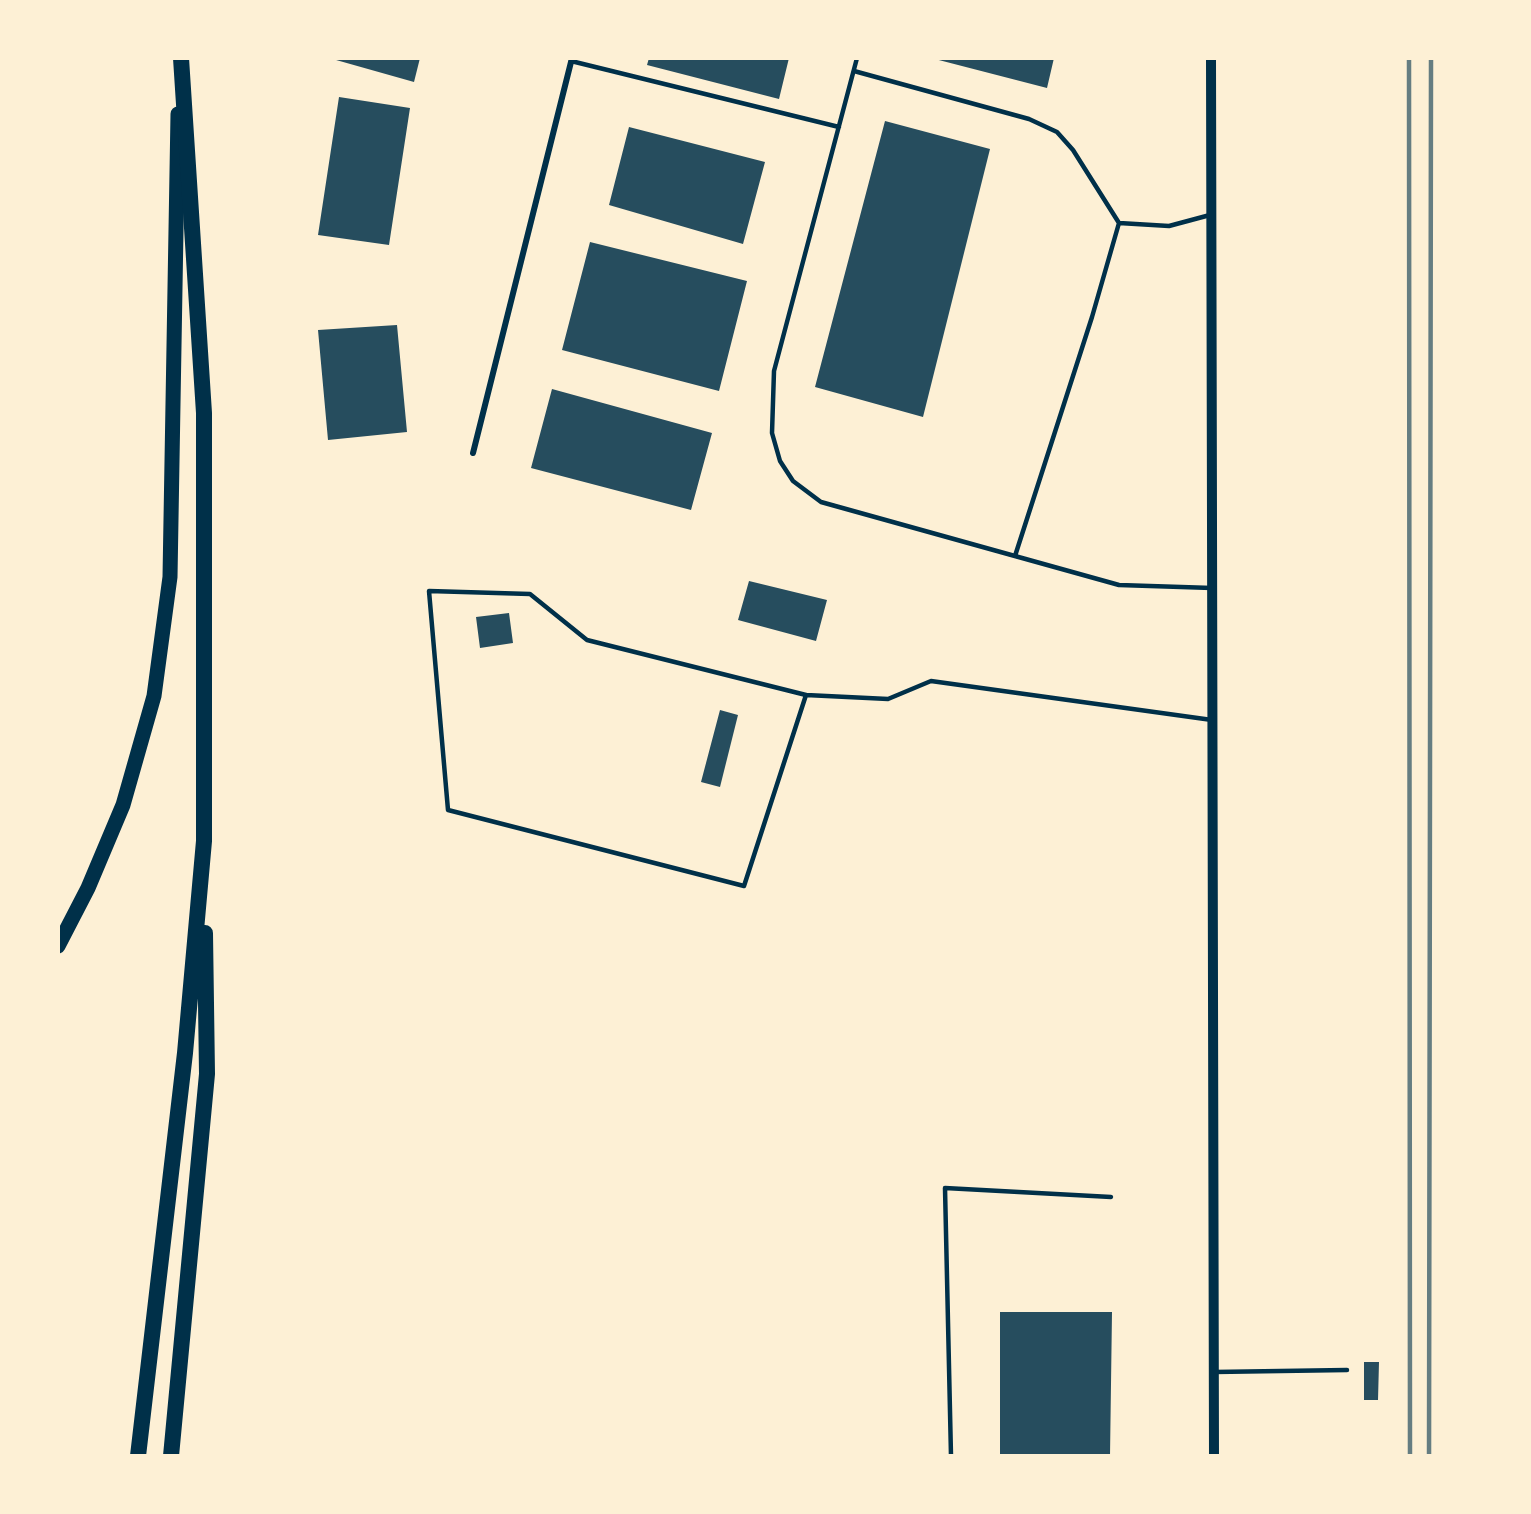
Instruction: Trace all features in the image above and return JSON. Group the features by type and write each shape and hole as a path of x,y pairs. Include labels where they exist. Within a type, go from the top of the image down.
{"highway":[{"path":"171,1455 207,1074 204,841 204,413 180,58"},
{"path":"138,1455 185,1053 204,841"}],"main road":[{"path":"58,946 88,888 123,805 156,684 170,577 180,58"}],"street":[{"path":"1211,58 1214,1455"},
{"path":"473,453 572,60"}],"lane":[{"path":"857,58 774,371 772,432 780,461 794,481 821,502 1119,585 1212,588"},
{"path":"572,60 839,127"},
{"path":"854,71 1029,119 1057,132 1073,150 1119,223 1092,317 1015,556"},
{"path":"1119,223 1169,226 1212,214"},
{"path":"806,695 744,886 448,810 429,591 530,594 587,640 806,695 888,699 931,681 1212,720"},
{"path":"951,1455 945,1188 1111,1197"},
{"path":"1214,1372 1347,1370"}],"building":[{"path":"329,58 420,58 414,82"},
{"path":"649,58 789,58 779,99 647,65"},
{"path":"931,58 1054,58 1047,88"},
{"path":"339,97 410,108 389,245 318,235"},
{"path":"885,121 990,149 923,417 815,387"},
{"path":"629,127 765,162 743,244 609,205"},
{"path":"590,242 747,281 719,391 562,350"},
{"path":"397,325 407,432 328,440 318,330"},
{"path":"552,389 712,433 691,510 531,468"},
{"path":"749,581 827,600 816,641 738,620"},
{"path":"509,613 513,643 480,648 476,617"},
{"path":"720,710 738,715 720,787 701,782"},
{"path":"1000,1312 1112,1312 1110,1456 1000,1456"},
{"path":"1364,1362 1379,1362 1378,1400 1364,1400"}],"railway":[{"path":"1409,58 1410,1456"},
{"path":"1429,1456 1431,58"}]}
